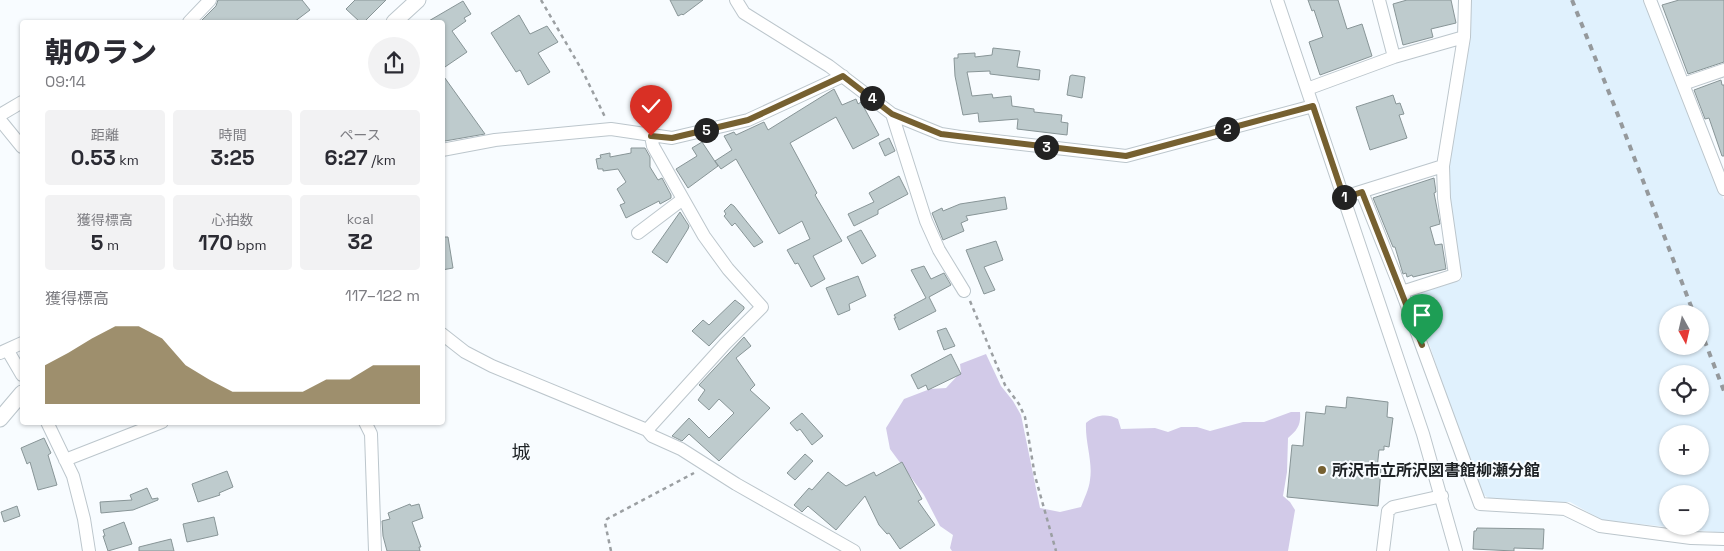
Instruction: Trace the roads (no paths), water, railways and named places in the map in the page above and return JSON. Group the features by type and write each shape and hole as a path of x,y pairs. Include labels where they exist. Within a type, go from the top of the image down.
{"main road":[{"path":"396,20 418,0"},
{"path":"0,419 20,396"}],"street":[{"path":"191,20 210,0"},
{"path":"736,0 744,12 843,76 892,114 941,134 1126,156 1313,106"},
{"path":"1277,0 1442,496 1456,551"},
{"path":"1379,0 1394,57"},
{"path":"1402,292 1455,275 1444,198 1443,166 1464,36 1465,0"},
{"path":"1653,1 1683,84 1719,160 1724,189"},
{"path":"1307,89 1394,57 1464,36"},
{"path":"1683,84 1724,70"},
{"path":"445,149 495,140 611,129 672,138 748,120 843,76"},
{"path":"0,115 20,103"},
{"path":"892,114 912,182 926,220 939,250 964,290"},
{"path":"0,120 20,145"},
{"path":"647,430 725,344 762,307 728,270 709,243 653,146 651,136"},
{"path":"1344,198 1443,166"},
{"path":"1362,192 1402,292 1480,504 1565,509 1600,526 1691,538 1724,539"},
{"path":"638,233 683,199"},
{"path":"445,336 465,352 492,366 647,430 652,436 681,449 761,499 854,551"},
{"path":"20,344 4,352 20,372"},
{"path":"48,425 75,484 84,518 89,551"},
{"path":"65,460 154,425"},
{"path":"366,425 371,434 375,551"},
{"path":"1383,551 1388,511 1393,507 1442,496"}],"railway":[{"path":"1572,0 1691,305"},
{"path":"1709,352 1724,391"}],"place":[{"name":"所沢市立所沢図書館柳瀬分館","path":"1322,470"}],"district":[{"name":"城","path":"521,452"}]}
